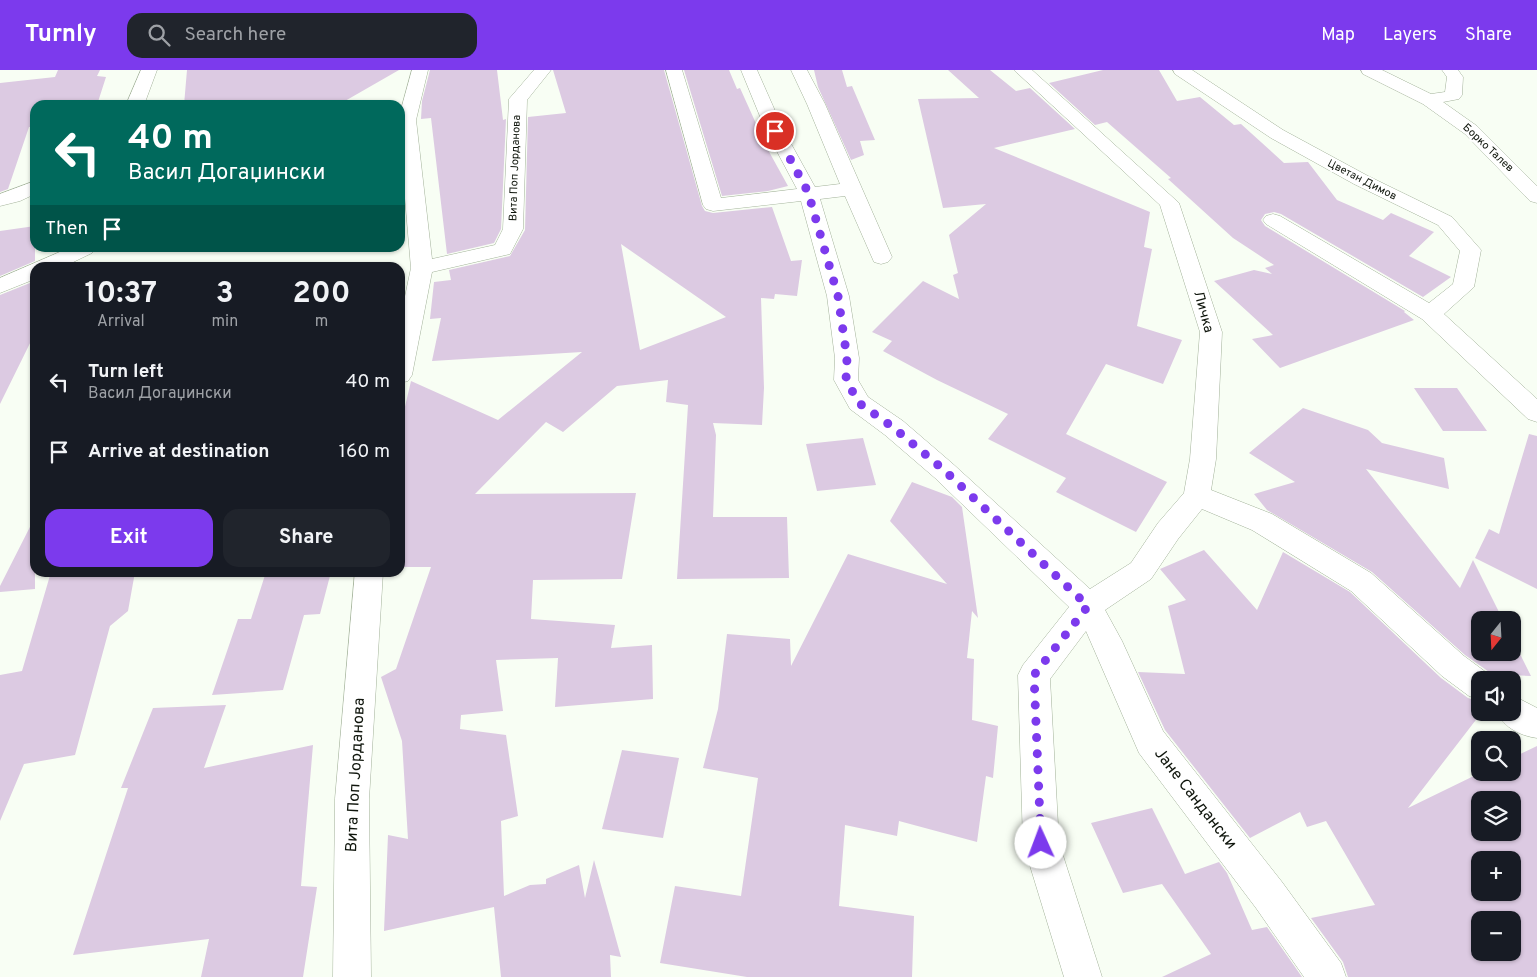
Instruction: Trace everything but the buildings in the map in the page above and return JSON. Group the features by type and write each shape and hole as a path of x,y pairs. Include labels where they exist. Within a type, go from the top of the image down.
{"street":[{"path":"137,100 149,70"},
{"path":"405,118 420,70"},
{"name":"Вита Поп Јорданова","path":"422,268 503,249 513,230 518,99 543,70"},
{"path":"674,70 714,205 808,192 851,189"},
{"name":"Јане Сандански","path":"749,70 775,131 808,192 838,296 847,358 846,380 859,403 894,428 944,470 1088,606 1111,651 1151,742 1269,895 1327,977"},
{"path":"799,70 816,104 881,257"},
{"name":"Личка","path":"1022,70 1169,203 1211,332 1203,459 1197,496 1168,532 1141,571 1088,606 1034,675 1041,843 1083,977"},
{"name":"Цветан Димов","path":"1181,70 1277,134 1361,180 1445,221 1472,250 1463,287 1430,314"},
{"name":"Борко Талев","path":"1370,70 1429,100 1471,130 1537,197"},
{"path":"1429,100 1453,94 1455,77 1450,70"},
{"path":"405,129 422,268 405,351"},
{"path":"0,200 13,197 30,189"},
{"path":"1273,220 1430,314 1537,413"},
{"path":"55,262 76,252"},
{"path":"0,286 30,273"},
{"path":"1197,496 1262,522 1361,582 1446,661 1471,679"},
{"name":"Вита Поп Јорданова","path":"352,977 352,799 369,577"},
{"path":"1521,716 1529,722 1537,723"}],"route":[{"path":"775,131 808,192 838,296 847,358 846,380 859,403 894,428 944,470 1088,606 1034,675 1041,843"}]}
